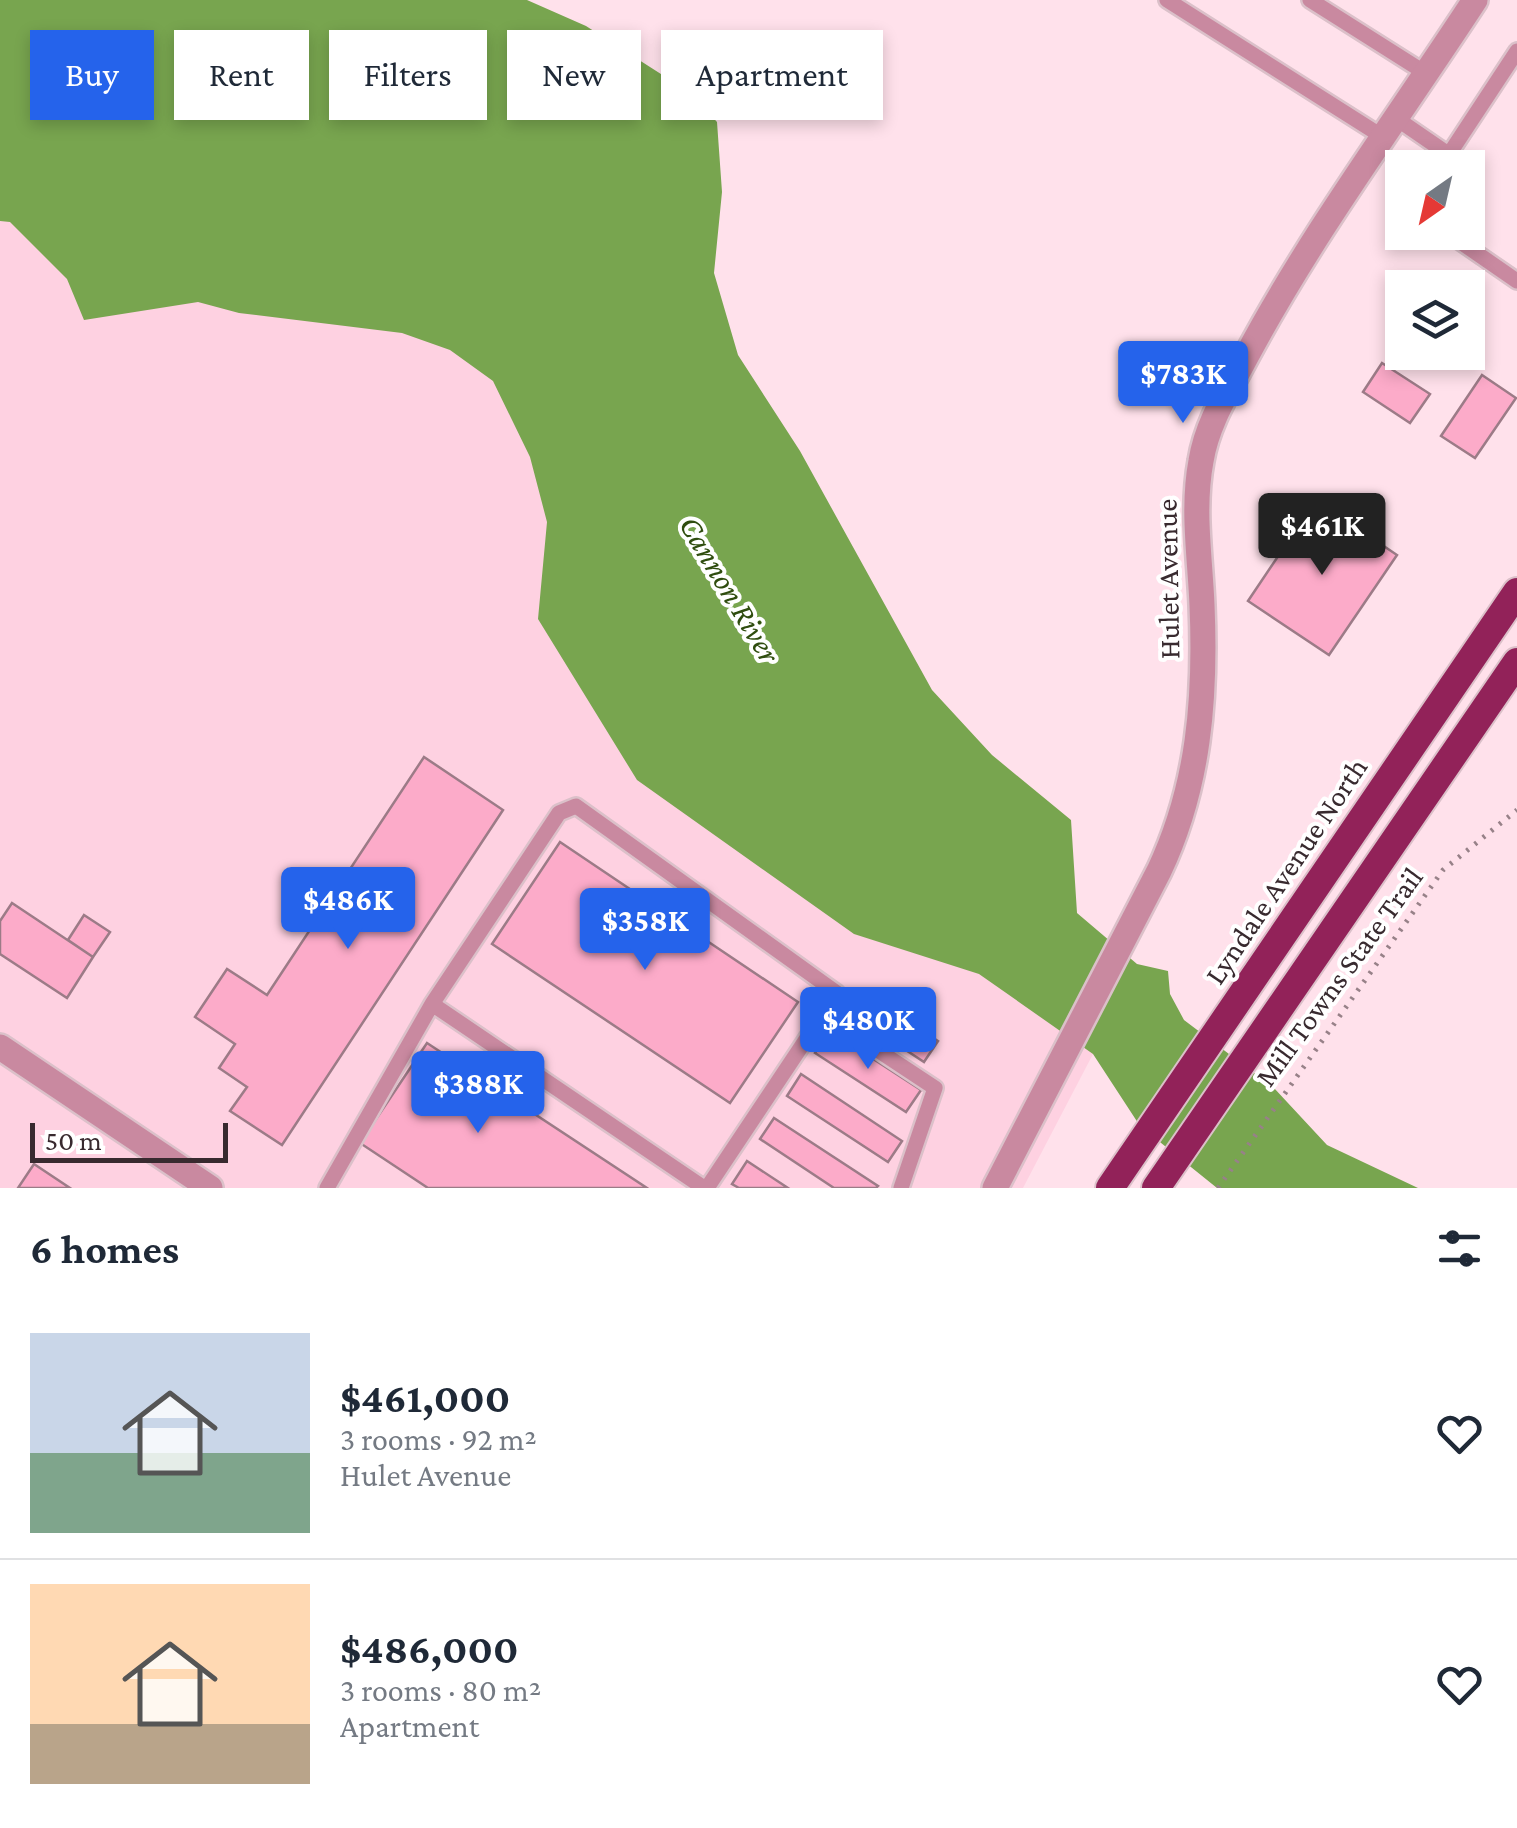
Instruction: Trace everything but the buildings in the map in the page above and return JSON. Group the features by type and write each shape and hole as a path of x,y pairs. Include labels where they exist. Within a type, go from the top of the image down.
{"highway":[{"name":"Lyndale Avenue North","path":"1110,1188 1517,592"},
{"path":"1158,1185 1517,662"}],"street":[{"name":"Hulet Avenue","path":"995,1188 1178,832 1195,772 1203,660 1196,534 1201,461 1216,410 1270,311 1475,0"},
{"path":"0,1047 210,1188"}],"lane":[{"path":"1168,0 1426,150"},
{"path":"1310,0 1427,74"},
{"path":"1451,150 1517,52"},
{"path":"1472,250 1517,282"},
{"path":"331,1186 432,1004 559,812 576,806 837,992 705,1188 432,1004"},
{"path":"823,1014 934,1088 901,1188"}],"path":[{"name":"Mill Towns State Trail","path":"1218,1188 1443,870 1517,810"}],"shaded area":[{"path":"0,82 30,89 30,120 154,119 390,175 1093,1054 1023,1188 0,1188"}],"water":[{"name":"Cannon River","path":"0,0 527,0 592,30 507,30 507,120 641,120 641,61 661,74 661,120 717,122 722,192 714,273 738,355 800,451 932,690 992,755 1071,820 1077,913 1137,964 1168,971 1170,994 1184,1020 1274,1088 1327,1145 1418,1188 1217,1188 1140,1126 1093,1054 979,974 854,934 637,780 538,619 547,522 530,457 493,381 450,350 402,333 239,313 198,302 84,320 67,279 10,222 0,221"}]}
